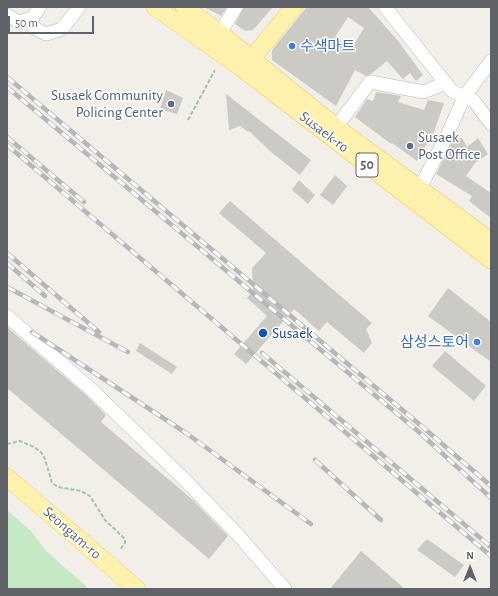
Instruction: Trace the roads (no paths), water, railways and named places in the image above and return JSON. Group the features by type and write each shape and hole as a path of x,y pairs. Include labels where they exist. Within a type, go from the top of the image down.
{"main road":[{"name":"Susaek-ro","path":"155,7 247,64 491,260"},
{"name":"Susaek-ro","path":"184,7 220,33 247,64 270,72 336,127 491,241"},
{"path":"247,64 294,7"},
{"name":"Seongam-ro","path":"7,477 132,588"}],"street":[{"path":"36,12 34,28 46,34 62,29 79,7"},
{"path":"220,33 236,7"},
{"path":"385,7 452,91 474,101 491,124"},
{"path":"7,15 19,22 36,12"},
{"path":"420,188 449,131 464,97 491,61"},
{"path":"336,127 370,82 424,92 445,83"},
{"path":"7,316 92,390 180,475 239,536 285,589"}],"railway":[{"path":"7,77 491,486"},
{"path":"7,87 420,433 491,498"},
{"path":"7,137 84,202"},
{"path":"7,145 491,556"},
{"path":"7,253 99,332"},
{"path":"7,263 45,296"},
{"path":"7,287 128,352"},
{"path":"32,332 186,433 311,524"},
{"path":"262,353 491,547"},
{"path":"315,460 381,520"}],"place":[{"name":"수색마트","path":"292,46"},
{"name":"Susaek Community Policing Center","path":"171,104"},
{"name":"Susaek Post Office","path":"410,146"},
{"name":"Susaek","path":"263,333"},
{"name":"삼성스토어","path":"477,342"}]}
